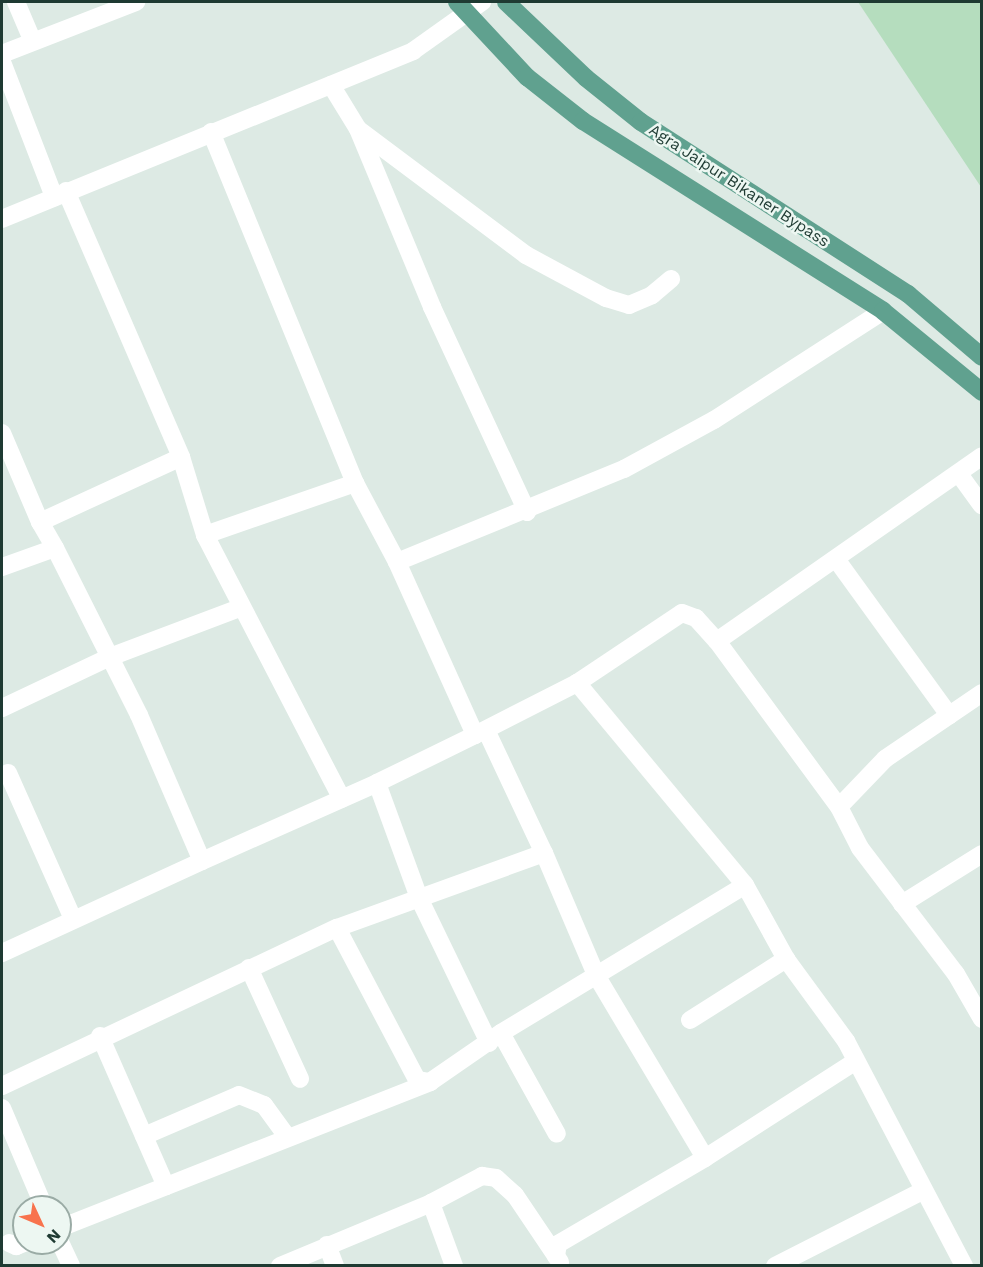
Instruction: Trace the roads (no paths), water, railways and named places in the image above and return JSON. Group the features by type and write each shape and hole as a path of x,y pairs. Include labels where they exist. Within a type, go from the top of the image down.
{"main road":[{"name":"Agra Jaipur Bikaner Bypass","path":"506,2 586,78 641,122 908,294 981,357"},
{"path":"461,7 527,77 583,121 883,310 981,392"}],"street":[{"path":"16,2 33,42"},
{"path":"2,54 136,2"},
{"path":"2,219 413,51 461,7 482,2"},
{"path":"2,62 181,457 205,536 342,799"},
{"path":"331,85 358,129 432,307 527,512"},
{"path":"358,129 526,255 606,298 629,305 652,295 671,279"},
{"path":"212,132 355,483 397,562 480,733 544,853 596,975 705,1158"},
{"path":"397,562 527,512 624,470 714,420 883,310"},
{"path":"2,433 40,522 110,657 202,861"},
{"path":"717,641 959,474 981,456"},
{"path":"40,522 181,457"},
{"path":"959,474 981,506"},
{"path":"205,536 355,483"},
{"path":"2,567 55,548"},
{"path":"836,559 949,715"},
{"path":"2,708 110,657 242,607"},
{"path":"2,953 377,783 480,733 577,683 682,613 696,618 717,641 839,807 860,848 956,974 981,1019"},
{"path":"577,683 745,885 786,959 856,1060 964,1266"},
{"path":"839,807 885,759 981,693"},
{"path":"8,773 73,919"},
{"path":"377,783 419,898 495,1038 557,1134"},
{"path":"2,1086 100,1036 337,928 544,853"},
{"path":"902,903 981,854"},
{"path":"72,1223 430,1082 495,1038 745,885"},
{"path":"337,928 417,1080 430,1082"},
{"path":"690,1020 786,959"},
{"path":"249,968 300,1079"},
{"path":"100,1036 166,1186"},
{"path":"559,1261 558,1244 705,1158 856,1060"},
{"path":"144,1136 239,1095 264,1105 287,1137"},
{"path":"2,1108 39,1195"},
{"path":"280,1266 431,1203 482,1176 496,1178 515,1195 559,1261"},
{"path":"775,1266 924,1190"},
{"path":"431,1203 454,1266"},
{"path":"327,1245 335,1266"}]}
